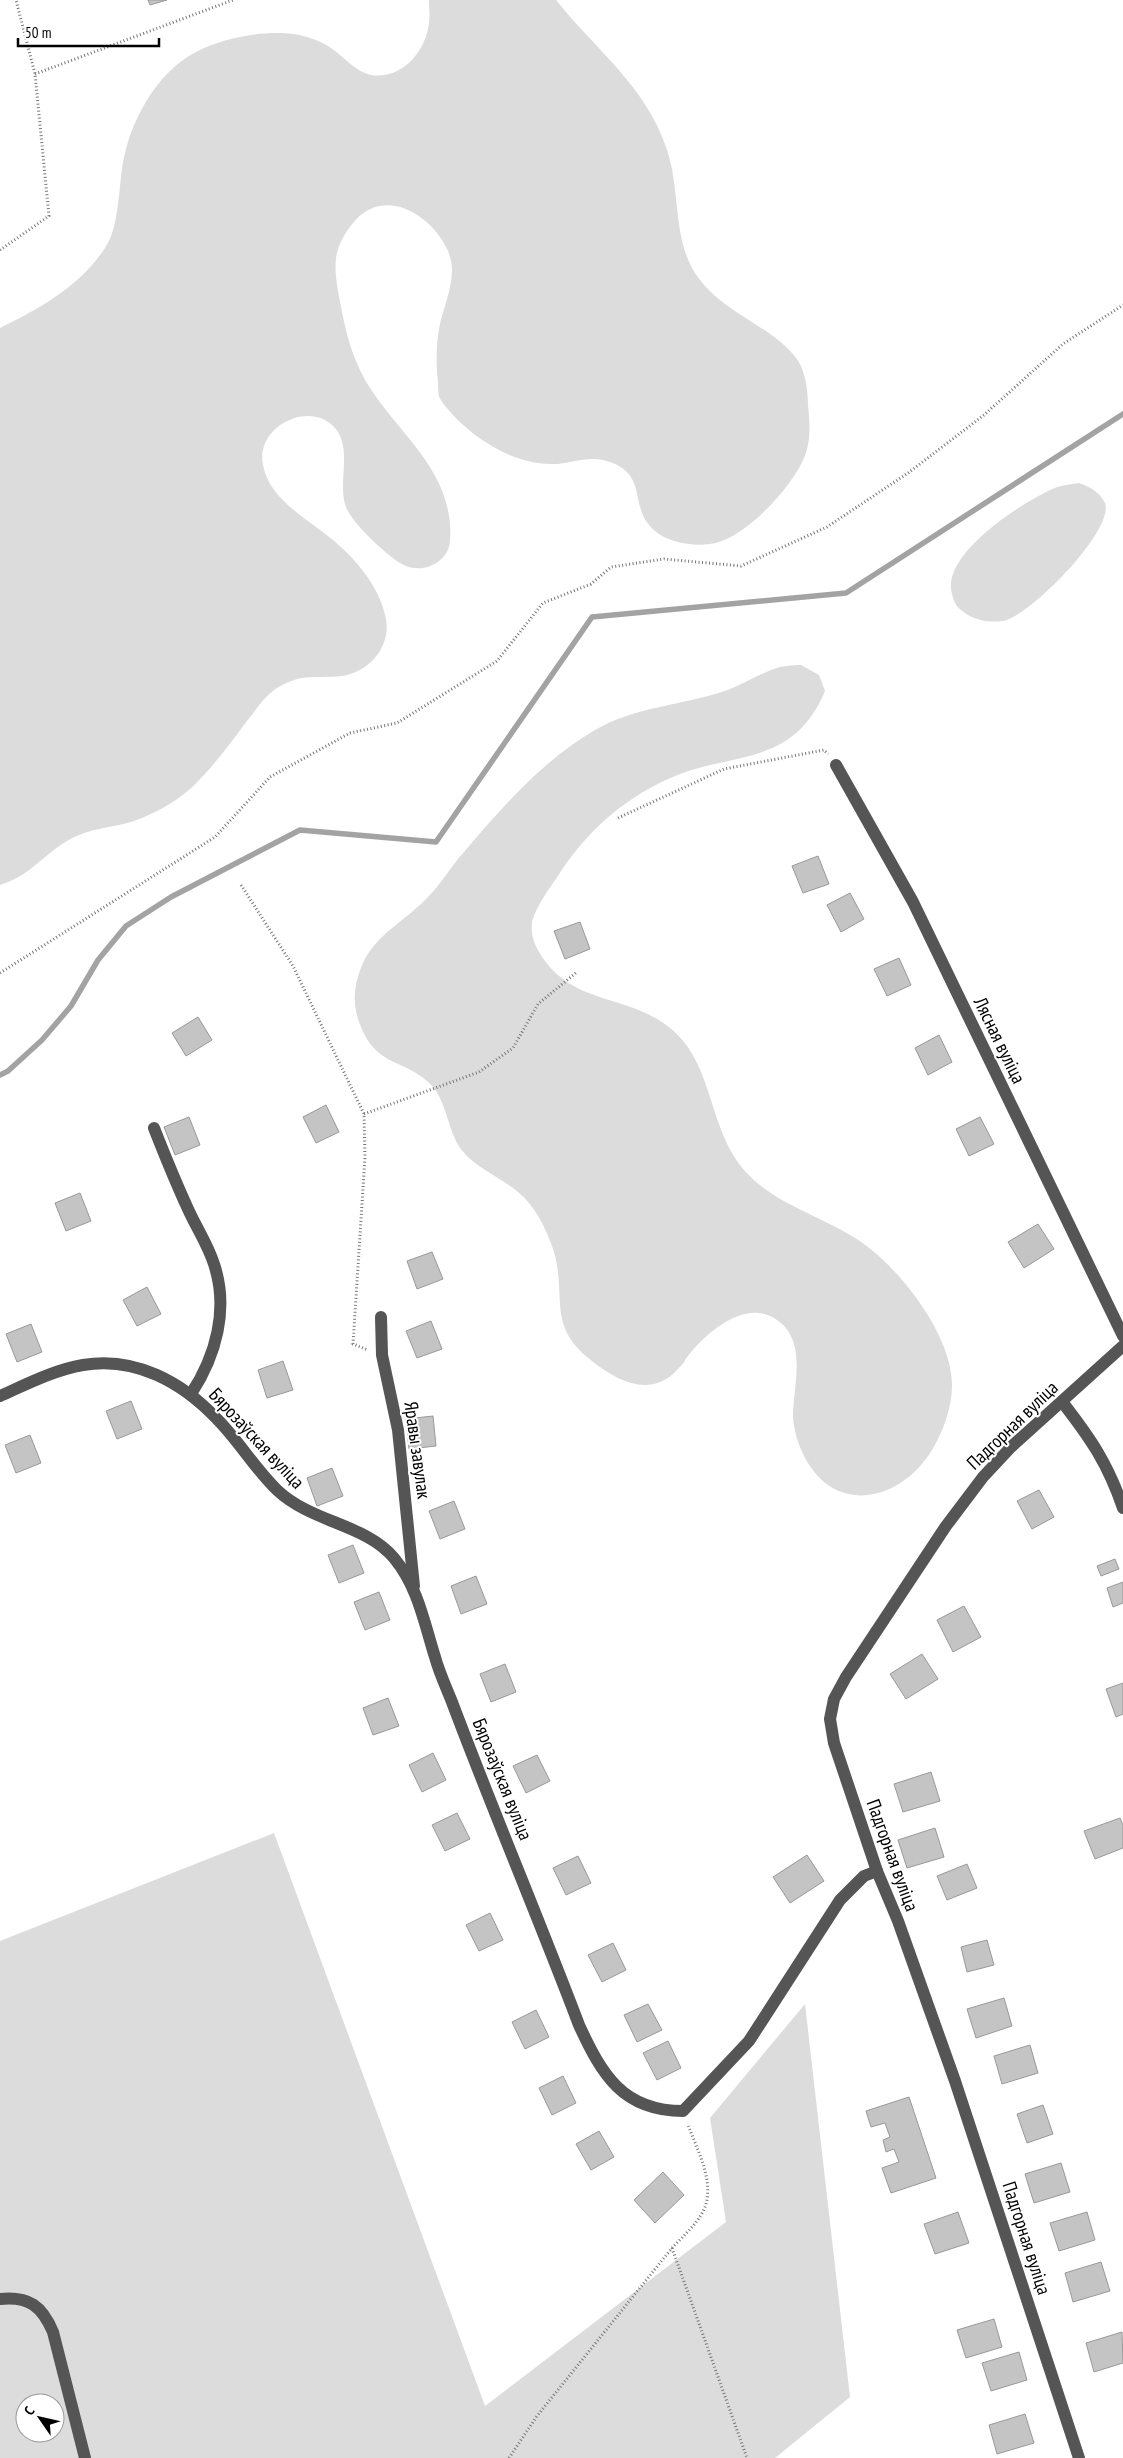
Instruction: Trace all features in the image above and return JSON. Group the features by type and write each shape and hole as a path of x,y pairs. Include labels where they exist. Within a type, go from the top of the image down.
{"street":[{"name":"Лясная вуліца","path":"836,764 913,902 1123,1336"},
{"path":"154,1128 167,1162 214,1262 219,1282 219,1325 213,1351 202,1376 190,1394"},
{"name":"Яравы завулак","path":"381,1317 382,1356 398,1430 415,1588"},
{"name":"Падгорная вуліца","path":"1079,2458 955,2081 898,1921 877,1871 834,1743 830,1718 834,1699 946,1526 974,1489 1011,1447 1123,1346"},
{"name":"Бярозаўская вуліца","path":"0,1396 61,1370 85,1365 134,1366 153,1373 190,1394 218,1419 275,1489 301,1508 318,1517 358,1532 378,1543 393,1557 415,1588 435,1659 460,1725 593,2054 606,2076 625,2095 642,2105 663,2111 683,2111"},
{"path":"1062,1403 1092,1439 1106,1465 1123,1508"},
{"path":"683,2111 749,2041 840,1900 864,1876 877,1871"},
{"path":"0,2299 22,2300 36,2305 45,2314 53,2332 85,2458"}],"path":[{"path":"0,250 49,216 35,74 16,0"},
{"path":"35,74 233,0"},
{"path":"0,973 215,837 270,777 350,734 397,723 497,661 543,603 590,584 611,567 664,559 741,566 827,527 908,473 984,415 1063,344 1123,305"},
{"path":"618,818 724,770 824,750 836,764"},
{"path":"241,884 293,966 364,1114 365,1157 353,1344 382,1356"},
{"path":"364,1114 479,1072 513,1048 538,1004 577,972"},
{"path":"509,2458 537,2416 672,2248 695,2223 706,2204 707,2176 683,2111"},
{"path":"672,2248 747,2458"}],"shaded area":[{"path":"429,0 556,0 619,70 647,107 658,127 667,150 674,179 682,240 692,268 703,284 717,298 779,341 792,353 801,366 808,396 809,425 808,446 804,458 780,495 744,529 719,542 694,545 669,539 655,531 646,522 633,481 628,473 618,466 596,459 557,464 536,463 506,454 479,438 467,428 446,407 439,396 437,342 452,270 448,251 441,238 419,216 406,209 392,205 378,206 365,212 347,231 337,254 336,279 344,322 352,351 370,388 431,468 440,485 447,504 450,525 450,540 446,554 431,566 411,568 388,554 362,530 346,507 343,487 343,446 335,428 324,420 312,416 286,421 275,429 267,439 263,451 263,465 266,476 279,496 344,550 371,582 383,606 386,619 387,629 381,648 369,664 352,674 302,678 277,688 262,702 206,773 189,790 162,809 125,824 91,831 68,840 23,874 0,885 0,328 46,303 74,283 98,258 108,243 114,227 125,152 137,118 156,87 181,61 207,47 233,38 287,33 307,37 324,44 365,73 382,75 393,73 410,61 423,44 429,23"},
{"path":"1079,483 1091,488 1100,496 1105,503 1105,516 1097,532 1068,571 1031,605 1015,616 1003,621 991,622 980,620 959,608 952,594 952,578 959,562 972,546 988,530 1025,504 1057,487"},
{"path":"801,665 819,675 825,691 811,716 796,734 778,745 758,753 692,770 668,779 651,787 620,808 593,832 569,860 536,912 532,923 532,933 537,948 545,961 570,984 647,1014 662,1022 679,1037 692,1054 701,1073 723,1134 733,1154 746,1172 771,1193 847,1233 876,1254 908,1287 934,1326 944,1347 950,1367 952,1386 949,1411 940,1435 932,1450 919,1467 903,1481 886,1490 868,1495 850,1494 833,1488 817,1475 804,1456 794,1427 793,1417 797,1363 795,1350 792,1338 785,1327 774,1318 752,1313 741,1315 719,1326 700,1342 676,1371 666,1379 655,1384 634,1384 612,1375 578,1348 568,1336 563,1323 554,1252 537,1214 529,1203 514,1189 480,1167 465,1154 454,1137 444,1107 435,1089 418,1074 390,1060 373,1047 365,1037 355,1006 355,989 359,973 372,948 429,896 489,823 521,788 556,757 610,722 642,711 725,691 777,668"},
{"path":"274,1833 485,2406 726,2222 710,2118 805,2004 850,2397 775,2458 0,2458 0,1941"}],"building":[{"path":"148,0 167,0 150,5"},
{"path":"818,856 829,884 803,893 792,866"},
{"path":"850,893 864,919 841,932 827,905"},
{"path":"580,922 590,949 565,959 554,931"},
{"path":"899,958 911,985 887,996 874,969"},
{"path":"198,1017 212,1040 186,1056 172,1033"},
{"path":"939,1035 952,1062 928,1075 915,1048"},
{"path":"326,1105 339,1132 316,1143 303,1117"},
{"path":"189,1117 200,1145 175,1155 164,1127"},
{"path":"980,1117 994,1144 969,1156 956,1129"},
{"path":"80,1193 91,1221 66,1231 55,1203"},
{"path":"1038,1224 1054,1249 1024,1268 1008,1242"},
{"path":"432,1252 443,1279 417,1289 407,1261"},
{"path":"147,1287 161,1314 137,1326 123,1300"},
{"path":"431,1321 442,1349 417,1358 406,1331"},
{"path":"31,1324 42,1352 17,1362 6,1334"},
{"path":"283,1361 293,1390 267,1398 258,1370"},
{"path":"131,1401 142,1429 117,1439 106,1411"},
{"path":"433,1416 436,1446 409,1449 406,1419"},
{"path":"30,1435 41,1463 16,1473 5,1445"},
{"path":"332,1468 343,1496 317,1506 307,1478"},
{"path":"1039,1490 1054,1517 1032,1529 1017,1501"},
{"path":"454,1501 465,1529 440,1539 429,1511"},
{"path":"353,1545 364,1573 339,1583 328,1555"},
{"path":"1115,1559 1119,1569 1101,1576 1097,1566"},
{"path":"476,1576 487,1604 461,1614 451,1586"},
{"path":"1123,1582 1123,1603 1113,1607 1107,1588"},
{"path":"379,1592 390,1620 365,1630 354,1602"},
{"path":"964,1606 981,1637 953,1652 937,1620"},
{"path":"922,1654 938,1679 906,1699 890,1674"},
{"path":"505,1664 516,1692 491,1702 480,1674"},
{"path":"1123,1683 1123,1714 1116,1717 1106,1689"},
{"path":"388,1698 399,1726 373,1735 363,1708"},
{"path":"433,1753 446,1780 422,1792 409,1765"},
{"path":"537,1755 550,1781 526,1793 513,1766"},
{"path":"931,1772 940,1801 903,1812 894,1784"},
{"path":"457,1813 470,1839 445,1851 432,1825"},
{"path":"1120,1818 1123,1825 1123,1848 1095,1859 1084,1831"},
{"path":"935,1828 944,1857 907,1868 898,1840"},
{"path":"807,1855 824,1881 790,1903 773,1877"},
{"path":"578,1856 591,1883 566,1895 553,1868"},
{"path":"967,1864 977,1888 947,1900 937,1876"},
{"path":"490,1913 503,1940 479,1951 466,1925"},
{"path":"987,1940 994,1965 967,1972 961,1947"},
{"path":"613,1943 626,1970 602,1982 588,1955"},
{"path":"1004,1998 1012,2026 976,2038 967,2009"},
{"path":"648,2004 662,2030 637,2042 624,2015"},
{"path":"536,2010 549,2037 525,2049 512,2022"},
{"path":"668,2041 681,2068 657,2080 643,2053"},
{"path":"1030,2045 1038,2073 1002,2084 994,2056"},
{"path":"563,2076 576,2103 552,2115 539,2088"},
{"path":"909,2097 936,2178 891,2193 882,2168 899,2162 894,2149 886,2152 883,2140 890,2137 885,2123 871,2127 866,2111"},
{"path":"1043,2105 1053,2134 1027,2143 1017,2114"},
{"path":"599,2131 614,2157 591,2170 576,2144"},
{"path":"1061,2163 1070,2192 1034,2203 1025,2174"},
{"path":"663,2172 684,2195 655,2223 634,2200"},
{"path":"958,2212 969,2243 935,2254 924,2224"},
{"path":"1087,2212 1095,2240 1059,2251 1050,2223"},
{"path":"1101,2262 1110,2291 1073,2302 1065,2273"},
{"path":"994,2319 1002,2347 966,2358 957,2330"},
{"path":"1122,2332 1123,2363 1094,2372 1086,2343"},
{"path":"1019,2352 1027,2380 991,2391 982,2363"},
{"path":"1025,2414 1034,2443 997,2454 989,2425"}],"waterway":[{"path":"0,1075 8,1071 42,1040 71,1006 98,960 126,926 171,897 300,830 436,842 592,617 846,593 1123,414"}]}
